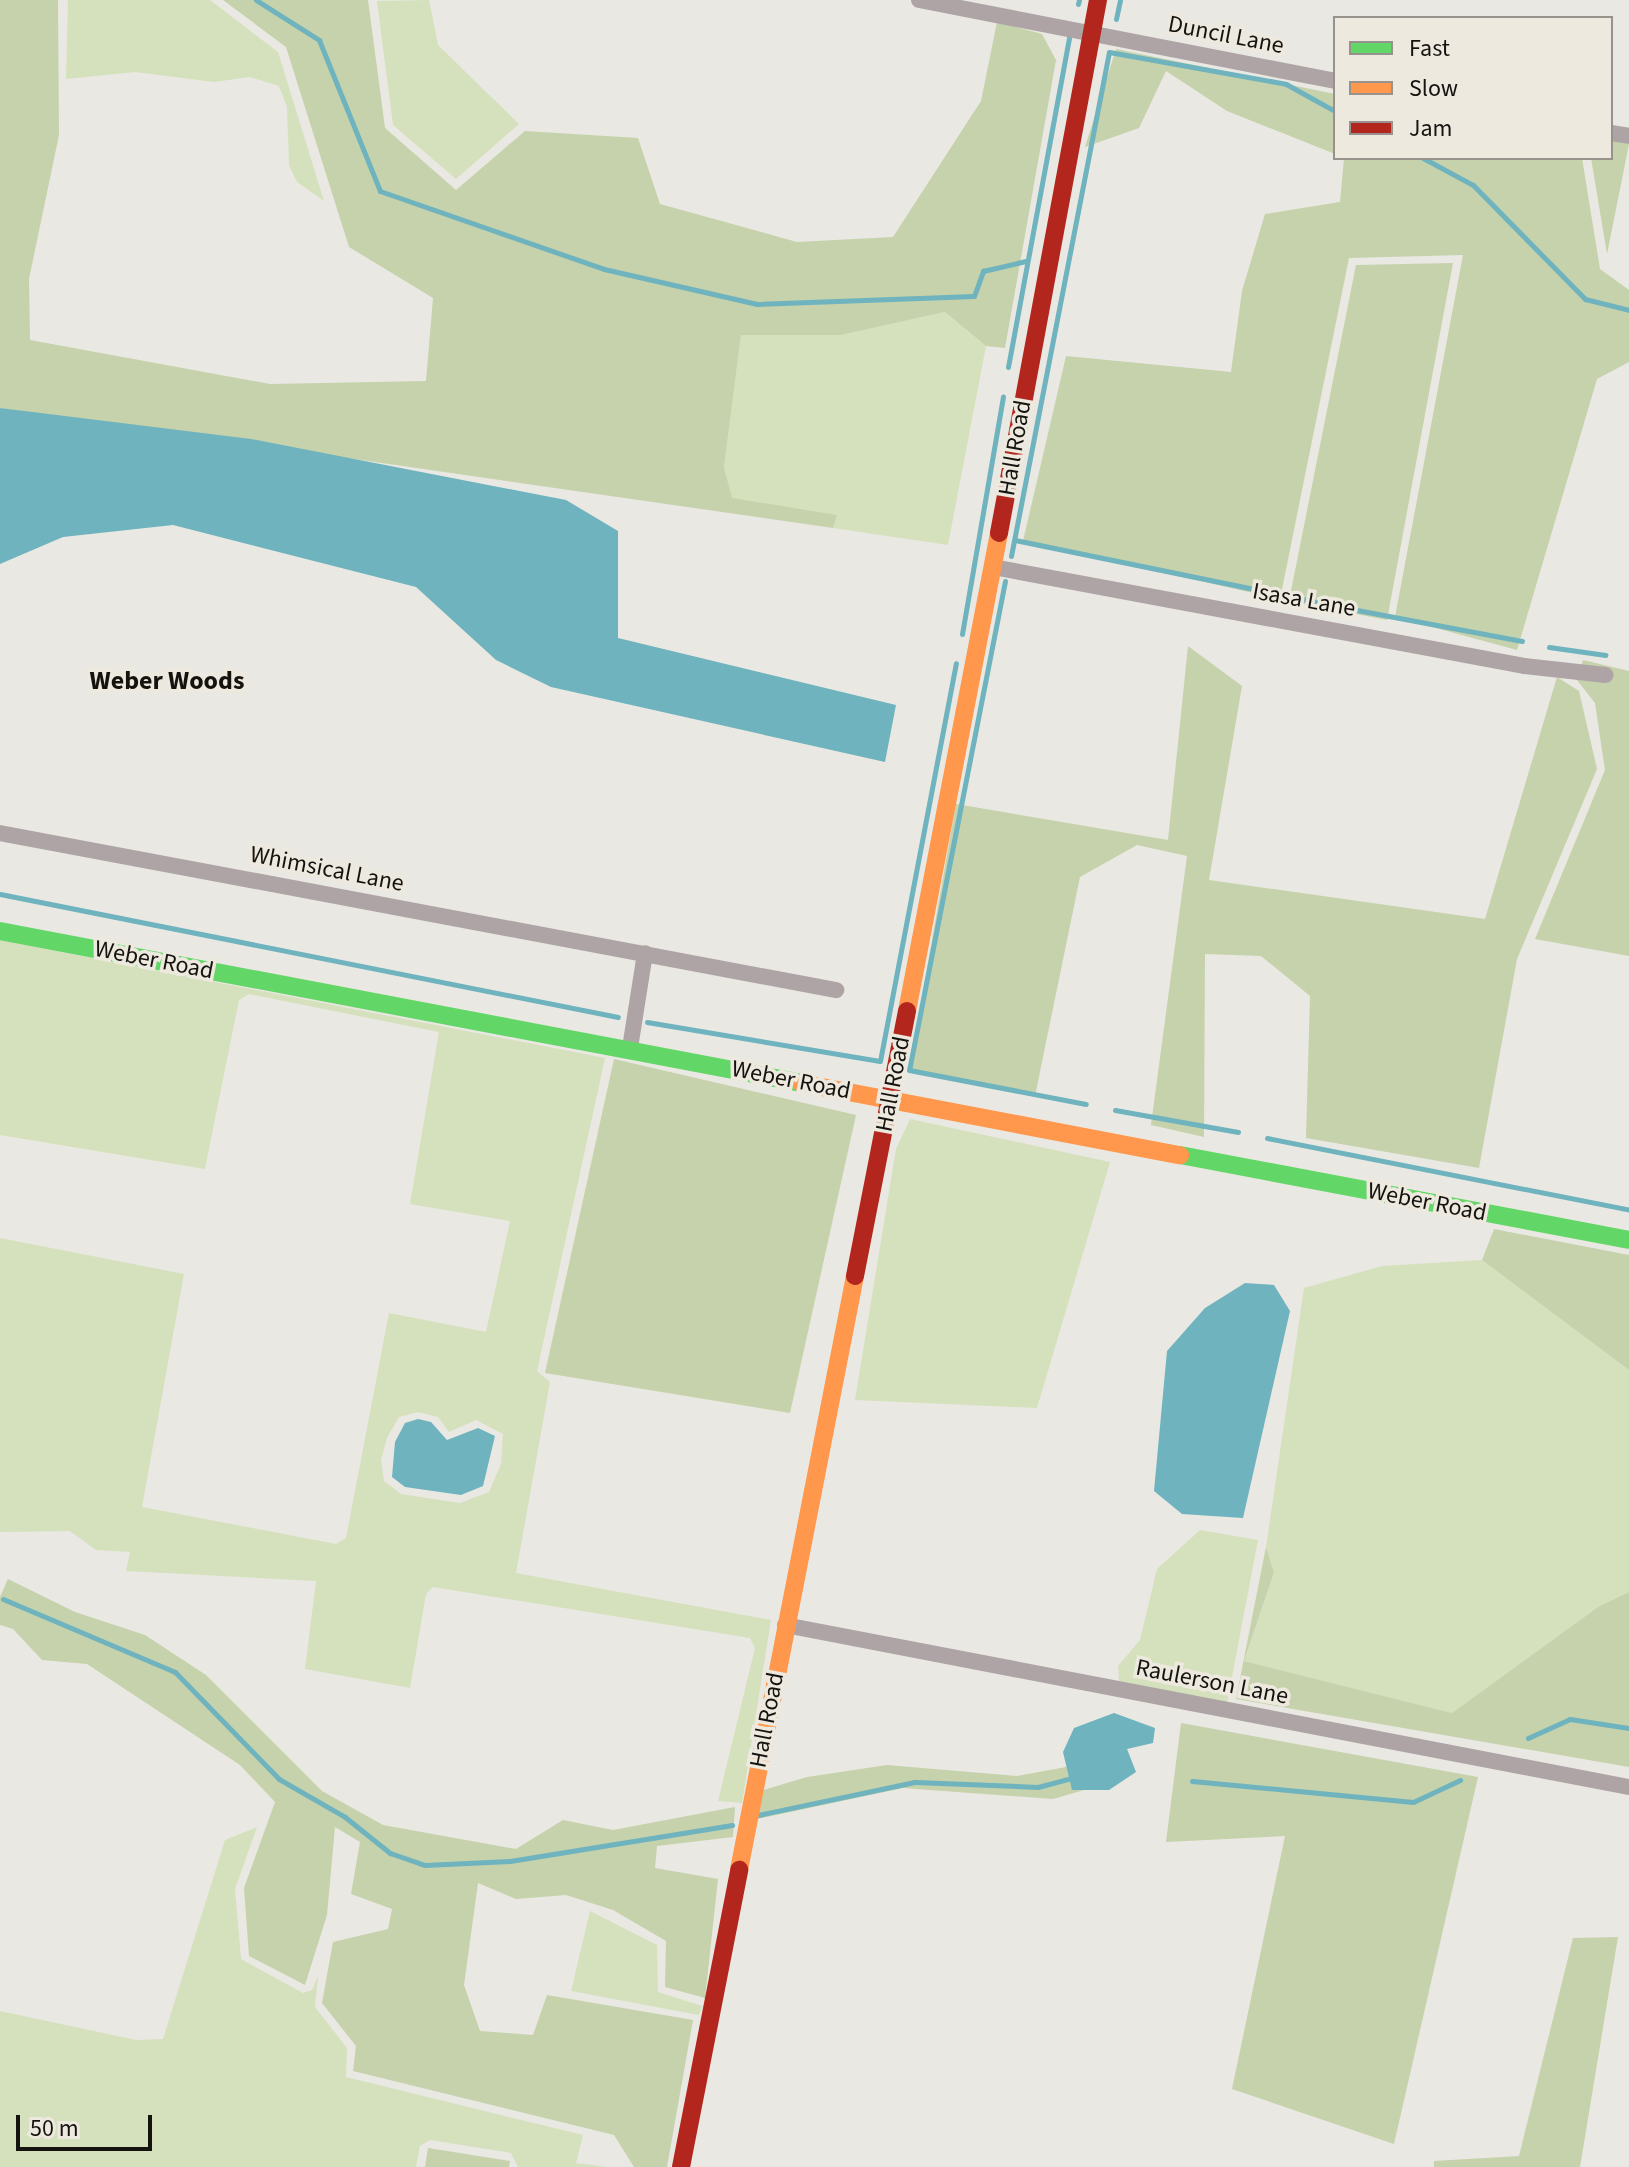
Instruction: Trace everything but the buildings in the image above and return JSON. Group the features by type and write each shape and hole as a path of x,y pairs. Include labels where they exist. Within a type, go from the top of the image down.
{"street":[{"name":"Duncil Lane","path":"919,0 1333,81"},
{"name":"Hall Road","path":"686,2166 785,1625 993,567 1098,0"},
{"name":"Isasa Lane","path":"993,567 1524,666 1606,675"},
{"name":"Whimsical Lane","path":"0,833 836,990"},
{"name":"Weber Road","path":"0,931 630,1048 1629,1240"},
{"path":"630,1048 645,953"},
{"name":"Raulerson Lane","path":"785,1625 1629,1787"}],"green space":[{"path":"0,0 58,0 59,135 29,279 30,340 270,384 426,381 433,298 349,247 286,47 223,0 368,0 385,128 456,190 525,131 638,138 660,204 797,242 893,237 981,101 997,22 1042,34 1056,60 1005,348 986,346 945,312 841,335 741,335 724,467 732,498 837,515 833,528 0,408"},
{"path":"68,0 210,0 278,52 324,201 297,182 289,165 287,107 279,86 250,77 214,82 135,72 66,79"},
{"path":"429,0 438,45 519,124 456,179 393,125 377,1"},
{"path":"1116,49 1333,94 1333,153 1227,111 1166,71 1139,128 1085,147"},
{"path":"1613,125 1629,128 1629,144 1607,254 1591,160 1613,160"},
{"path":"1344,160 1582,160 1600,269 1629,290 1629,362 1597,379 1517,650 1395,617 1463,255 1349,258 1280,599 1023,541 1066,356 1231,372 1242,291 1265,214 1340,202"},
{"path":"1453,263 1387,620 1289,601 1356,265"},
{"path":"945,312 986,346 948,545 833,528 837,515 732,499 724,467 741,335 841,335"},
{"path":"1188,646 1242,686 1209,880 1485,919 1557,677 1579,691 1597,769 1517,959 1479,1168 1306,1138 1310,996 1261,956 1205,954 1204,1137 1151,1125 1187,856 1137,845 1080,877 1035,1096 909,1070 956,804 1168,840"},
{"path":"1583,660 1629,671 1629,956 1535,939 1605,770 1595,703 1577,680"},
{"path":"0,940 605,1058 537,1371 550,1382 516,1573 771,1620 742,1803 718,1801 755,1648 750,1638 433,1587 426,1594 410,1688 305,1669 316,1581 126,1571 130,1552 96,1550 70,1531 0,1532 0,1238 184,1274 142,1507 336,1544 346,1538 389,1313 486,1332 510,1221 410,1204 439,1032 249,994 239,1000 205,1169 0,1135","holes":["418,1412 438,1417 449,1432 476,1420 503,1434 501,1464 489,1492 460,1503 401,1494 384,1481 381,1460 387,1438 399,1417"]},
{"path":"614,1059 856,1115 790,1413 545,1373"},
{"path":"910,1119 1110,1162 1037,1408 855,1400 896,1149"},
{"path":"1494,1229 1629,1255 1629,1370 1482,1260"},
{"path":"1482,1260 1629,1370 1629,1592 1598,1607 1452,1713 1244,1661 1274,1574 1266,1547 1304,1288 1382,1266"},
{"path":"1200,1530 1258,1540 1227,1703 1119,1681 1118,1666 1140,1640 1157,1569"},
{"path":"1266,1547 1274,1573 1244,1661 1452,1713 1598,1607 1629,1592 1629,1767 1236,1699"},
{"path":"8,1579 75,1612 145,1635 206,1675 322,1791 383,1825 516,1849 563,1820 613,1830 735,1807 733,1837 657,1846 655,1868 718,1879 705,1998 665,1987 666,1941 613,1910 566,1895 516,1899 478,1883 464,1985 480,2031 533,2035 547,1995 693,2020 667,2167 634,2167 614,2135 353,2071 356,2046 322,2003 333,1942 388,1929 392,1909 351,1894 360,1842 335,1827 327,1915 305,1985 249,1956 244,1888 275,1802 240,1765 87,1664 42,1660 13,1629 0,1625 0,1597"},
{"path":"1181,1723 1478,1777 1394,2144 1232,2089 1285,1836 1166,1842"},
{"path":"1088,1763 1098,1786 1053,1799 903,1788 757,1819 760,1791 807,1777 887,1765 1017,1776"},
{"path":"257,1827 235,1889 241,1959 303,1993 312,1990 318,1976 315,2007 347,2048 346,2077 583,2135 576,2163 607,2167 518,2167 511,2153 430,2140 420,2146 416,2167 0,2167 0,2011 136,2040 163,2039 225,1840"},
{"path":"590,1911 657,1945 658,1992 702,2006 699,2015 571,1991"},
{"path":"1618,1937 1580,2167 1434,2167 1434,2161 1519,2156 1573,1938"},
{"path":"428,2148 510,2161 509,2167 425,2167"}],"water":[{"path":"0,408 251,439 566,500 618,531 618,638 896,705 885,762 551,687 496,660 416,587 173,525 63,537 0,564"},
{"path":"1245,1283 1274,1285 1290,1311 1243,1518 1182,1514 1154,1491 1167,1351 1205,1308"},
{"path":"418,1419 431,1422 447,1440 478,1428 495,1436 483,1486 461,1495 405,1487 392,1477 395,1442 405,1423"},
{"path":"1114,1713 1155,1728 1153,1743 1127,1749 1136,1772 1109,1790 1072,1790 1063,1752 1074,1728"}],"waterway":[{"path":"256,0 319,40 380,191 604,269 757,304 974,296 983,271 1026,261"},
{"path":"1078,4 1079,0"},
{"path":"1116,19 1120,0"},
{"path":"1008,367 1070,34"},
{"path":"1011,556 1109,52 1286,84 1333,110"},
{"path":"1427,160 1473,185 1585,299 1629,310"},
{"path":"962,634 1003,397"},
{"path":"1015,540 1317,602"},
{"path":"1005,581 909,1070 1086,1104"},
{"path":"1346,608 1522,641"},
{"path":"1549,647 1605,655"},
{"path":"647,1022 880,1061 956,663"},
{"path":"0,894 618,1017"},
{"path":"1115,1110 1238,1132"},
{"path":"1267,1138 1629,1210"},
{"path":"3,1599 175,1672 279,1779 345,1817 390,1853 425,1865 510,1861 732,1825"},
{"path":"1528,1738 1570,1719 1629,1728"},
{"path":"758,1815 915,1782 1038,1787 1072,1778"},
{"path":"1192,1781 1413,1802 1460,1780"}],"traffic: fast":[{"path":"0,931 801,1083"},
{"path":"1180,1155 1629,1240"}],"traffic: slow":[{"path":"907,1011 999,533"},
{"path":"801,1083 1180,1155"},
{"path":"739,1870 855,1276"}],"traffic: jam":[{"path":"999,533 1098,0"},
{"path":"855,1276 907,1011"},
{"path":"681,2167 739,1870"}],"district":[{"name":"Weber Woods","path":"167,681"}]}
